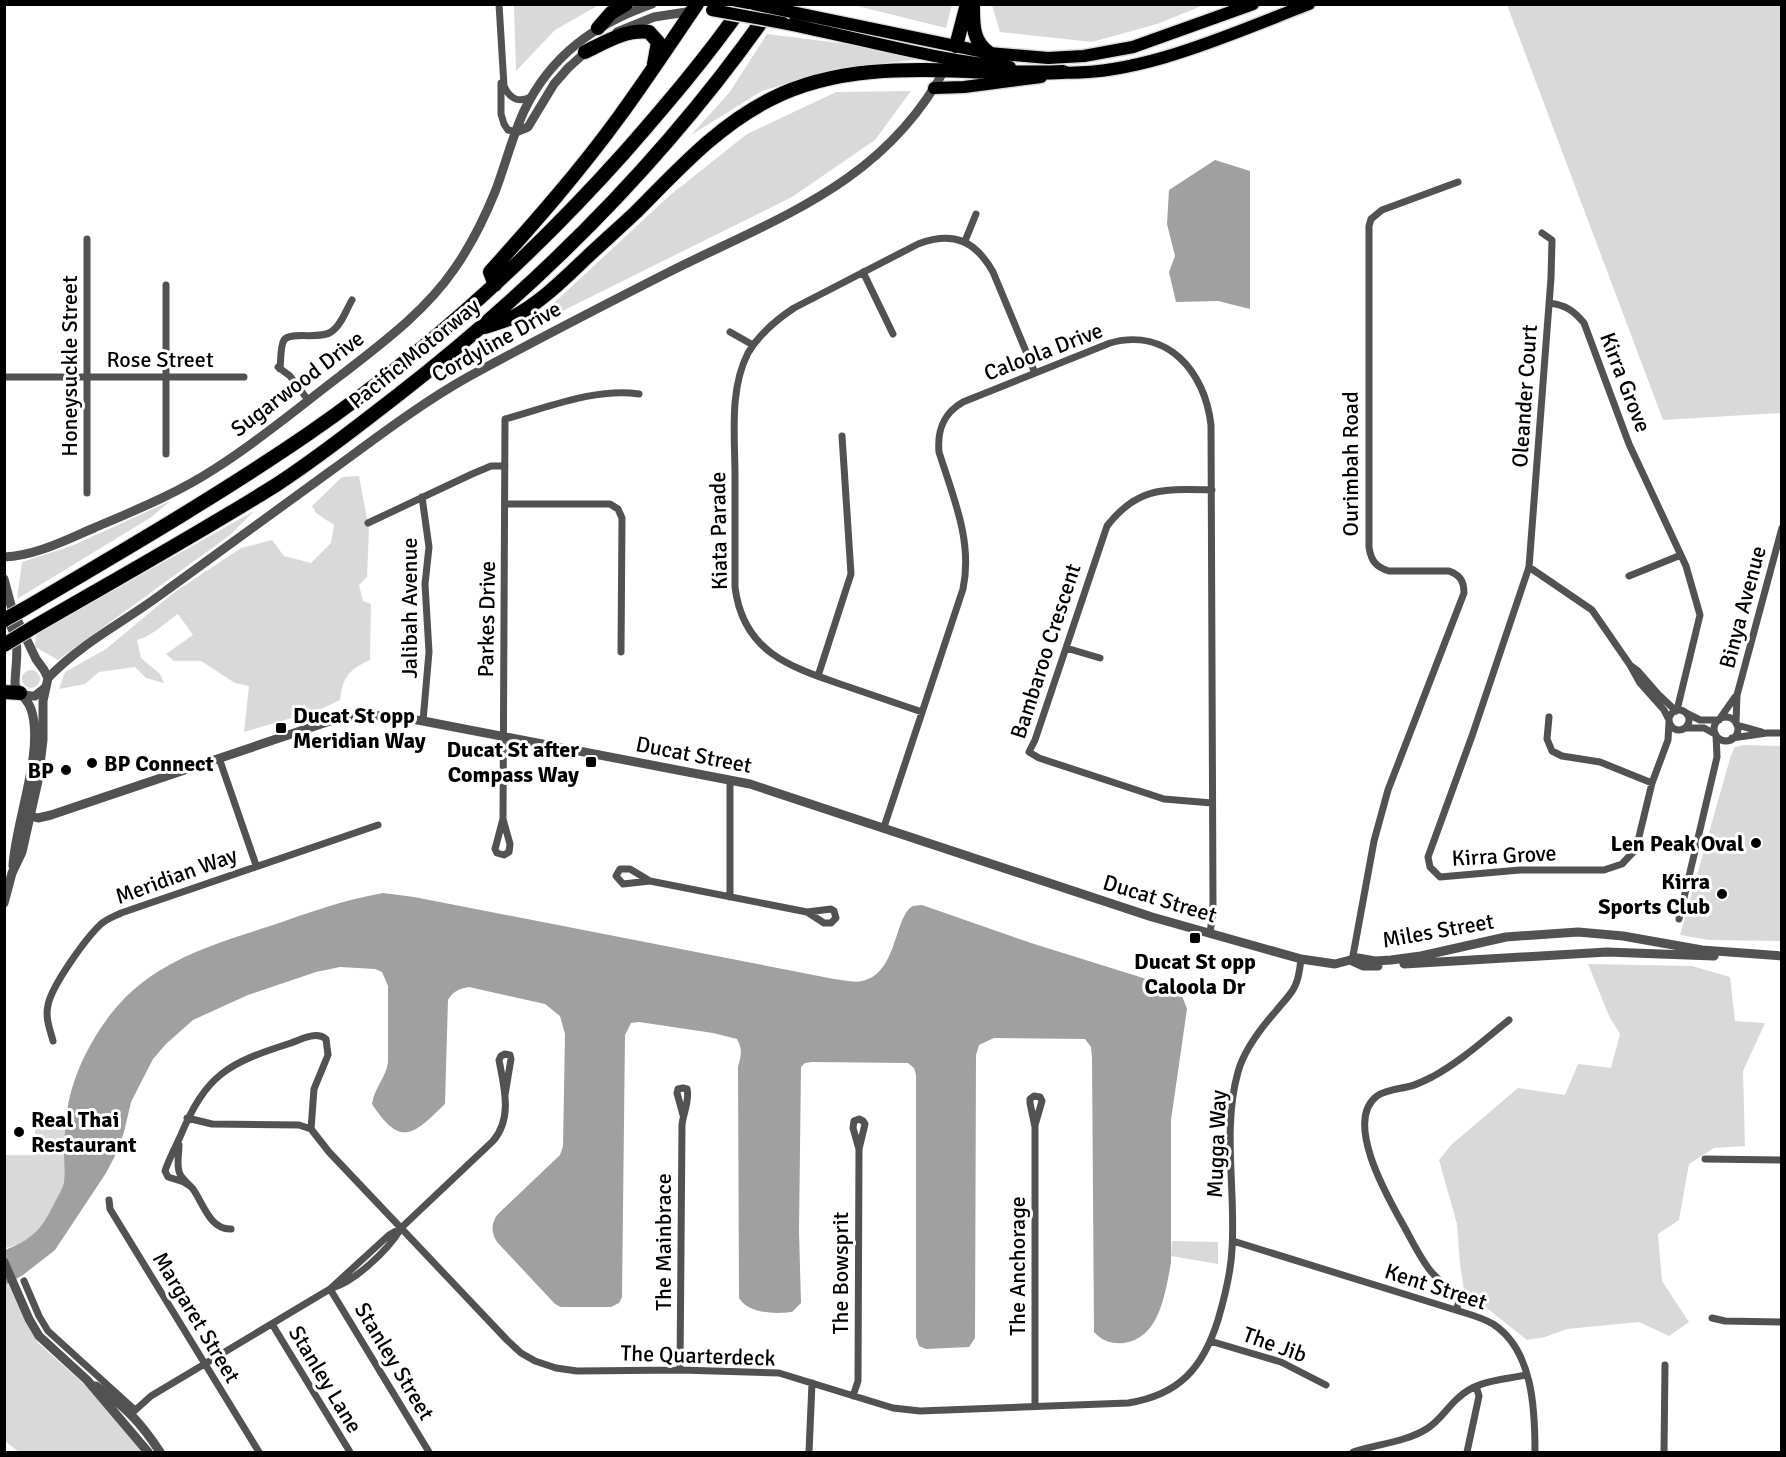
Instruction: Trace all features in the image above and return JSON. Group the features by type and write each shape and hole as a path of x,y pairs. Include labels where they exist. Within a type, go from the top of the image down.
{"highway":[{"path":"598,28 611,13 626,4"},
{"name":"Pacific Motorway","path":"4,620 182,514 308,434 425,345 495,285 596,184 662,110 744,4"},
{"path":"753,4 791,12 950,59"},
{"name":"Pacific Motorway","path":"4,645 277,484 353,430 480,329 558,256 642,171 746,44 774,4"},
{"path":"950,59 967,4"},
{"path":"973,4 975,38 989,53"},
{"path":"480,329 511,318 552,289 633,215 698,149 735,120 772,99 804,86 852,75 989,53 1048,58 1110,52 1150,42 1254,4"},
{"path":"495,285 490,272 546,211 618,118 695,8 783,23 1014,74 1112,68 1166,56 1309,4"},
{"path":"585,52 620,36 634,32 649,32 658,42 653,69"},
{"path":"934,88 964,87 1063,72"},
{"path":"4,692 20,693"}],"street":[{"path":"499,4 503,81 507,92 518,100 532,96"},
{"name":"Sugarwood Drive","path":"4,557 35,552 172,494 217,468 383,343 421,309 454,270 477,232 532,96 560,59 598,28 624,14 652,4"},
{"name":"Sugarwood Drive","path":"516,132 530,126 541,103 554,84 585,52 606,37 641,21 695,8"},
{"path":"501,48 502,118 508,130 516,132"},
{"name":"Cordyline Drive","path":"47,682 80,650 161,595 268,515 428,402 572,321 789,213 849,178 878,156 894,139 934,88 950,59"},
{"name":"Ourimbah Road","path":"1352,961 1374,841 1388,790 1464,593 1462,580 1449,571 1389,571 1380,569 1370,556 1369,226 1371,219 1382,210 1458,182"},
{"path":"976,214 965,241 980,252 993,272 1035,373"},
{"name":"Oleander Court","path":"1529,567 1552,240 1542,233"},
{"name":"Kiata Parade","path":"922,712 790,666 767,651 748,628 737,599 735,397 739,378 753,345 776,321 794,308 927,241 937,238 965,241"},
{"name":"Honeysuckle Street","path":"87,239 87,493"},
{"path":"863,272 893,334"},
{"path":"165,285 166,454"},
{"path":"308,400 290,376 279,368 282,345 290,336 319,336 330,333 338,325 352,300"},
{"name":"Kirra Grove","path":"1549,303 1572,310 1584,323 1629,444 1686,566 1700,615 1682,696 1681,711"},
{"path":"730,332 753,345"},
{"name":"Caloola Drive","path":"884,827 967,573 966,543 939,452 938,441 942,422 951,410 963,402 1116,341 1147,342 1165,348 1176,355 1198,378 1208,401 1212,437 1213,909 1210,934"},
{"name":"Rose Street","path":"4,377 244,377"},
{"name":"Parkes Drive","path":"503,819 505,419 584,398 622,391 639,394"},
{"path":"818,676 851,574 842,436"},
{"path":"368,523 491,466 505,466"},
{"name":"Bambaroo Crescent","path":"1212,490 1159,490 1139,497 1121,509 1107,526 1029,752 1039,758 1164,799 1212,803"},
{"name":"Jalibah Avenue","path":"422,496 429,547 425,584 429,652 423,721"},
{"path":"505,504 610,504 618,508 622,518 621,652"},
{"name":"Binya Avenue","path":"1736,724 1737,695 1782,528"},
{"path":"1629,576 1681,555"},
{"path":"1529,567 1592,610 1640,683 1664,710 1673,729 1702,728 1722,740 1782,733"},
{"name":"Kirra Grove","path":"1529,567 1428,857 1430,867 1440,877 1520,870 1604,870 1622,864 1636,849 1652,783 1668,740 1669,721"},
{"path":"4,579 12,609 36,659 44,669 47,682 43,701 42,753 26,815"},
{"path":"4,612 15,635 17,647 15,684 31,709 34,723 22,852 6,887 4,903"},
{"path":"1066,648 1100,657"},
{"path":"1630,665 1658,694 1681,711 1700,720 1728,717 1736,724 1767,733"},
{"path":"20,693 35,696 47,682"},
{"name":"Binya Avenue","path":"1720,719 1737,695"},
{"path":"1669,721 1671,713 1681,711"},
{"path":"1668,740 1684,729 1689,722 1681,711"},
{"name":"Ducat Street","path":"26,815 38,819 353,715 379,714 765,788 1152,917 1301,959 1335,964 1352,961"},
{"path":"1549,717 1547,739 1552,751 1562,756 1600,762 1652,783"},
{"path":"1679,919 1717,757 1714,726 1720,719"},
{"path":"1717,757 1737,733 1736,724"},
{"name":"Meridian Way","path":"219,758 256,866"},
{"path":"730,780 730,897"},
{"name":"Meridian Way","path":"53,1041 47,1021 48,1005 71,964 91,934 103,922 121,913 378,825"},
{"path":"650,881 807,912"},
{"name":"Miles Street","path":"1352,961 1360,958 1375,961 1409,958 1506,937 1578,932 1623,936 1702,950 1782,956"},
{"name":"Miles Street","path":"1352,961 1369,967 1589,953 1624,952 1721,957 1755,955"},
{"name":"Mugga Way","path":"1233,1241 1232,1121 1236,1080 1246,1054 1270,1017 1294,988 1301,959"},
{"path":"1456,1310 1459,1302 1457,1298 1427,1267 1382,1188 1370,1160 1365,1126 1368,1108 1375,1097 1412,1086 1456,1062 1509,1020"},
{"path":"187,1118 208,1124 293,1124 312,1129 313,1094 328,1055 326,1039 321,1035 289,1043 245,1059 232,1065 204,1089 187,1118 165,1173 190,1186"},
{"path":"153,1452 129,1419 133,1412 151,1396 330,1288 389,1235 401,1228 500,1133 504,1122 505,1095 511,1059 510,1055 505,1054 499,1060 505,1095"},
{"name":"The Mainbrace","path":"680,1370 683,1115"},
{"name":"The Anchorage","path":"1035,1125 1035,1406"},
{"name":"The Quarterdeck","path":"312,1129 329,1152 521,1353 535,1361 556,1368 577,1371 680,1370 779,1373 898,1410 1128,1403 1151,1398 1174,1387 1185,1379 1198,1364 1210,1341 1228,1282 1233,1241"},
{"path":"181,1134 179,1168 181,1176 212,1220 222,1228 231,1229"},
{"name":"The Bowsprit","path":"853,1396 858,1381 859,1149"},
{"path":"1705,1159 1782,1160"},
{"name":"Margaret Street","path":"109,1200 110,1209 259,1452"},
{"name":"Kent Street","path":"1233,1241 1484,1319 1504,1333 1516,1347 1526,1375 1535,1414 1535,1452"},
{"path":"4,1262 39,1336 87,1380 148,1452"},
{"path":"24,1281 36,1311 48,1330 133,1412 160,1452"},
{"name":"Stanley Street","path":"330,1288 429,1452"},
{"path":"1712,1318 1725,1321 1782,1322"},
{"name":"Stanley Lane","path":"272,1324 350,1452"},
{"name":"The Jib","path":"1210,1341 1281,1362 1326,1384"},
{"path":"1664,1452 1665,1365"},
{"path":"1353,1452 1427,1428 1441,1417 1457,1399 1476,1386 1526,1375"},
{"path":"87,1380 133,1412"},
{"path":"809,1452 812,1383"},
{"path":"1467,1452 1479,1396 1476,1386"}],"shaded area":[{"path":"514,4 599,5 555,30 516,71"},
{"path":"992,4 1204,5 1157,24 1092,42 1000,32"},
{"path":"853,5 952,5 946,28"},
{"path":"1507,5 1781,5 1781,413 1663,420"},
{"path":"767,34 911,52 913,60 835,69 762,91 691,135 729,93"},
{"path":"911,91 875,140 792,197 526,329 669,196 747,134 836,92"},
{"path":"1215,160 1250,171 1250,309 1218,301 1176,302 1169,272 1175,256 1167,224 1169,190"},
{"path":"359,476 369,529 367,577 359,585 363,601 371,604 370,660 357,667 345,679 340,700 319,710 244,732 249,686 235,683 201,661 174,661 166,654 193,635 178,614 153,633 137,640 141,658 160,674 164,683 146,678 135,667 99,672 85,684 59,689 65,672 106,649 172,594 241,548 272,540 284,556 311,563 331,543 334,525 316,513 312,506 342,477"},
{"path":"172,500 150,518 17,599 22,562 74,545"},
{"path":"254,511 230,535 58,660 35,647 36,634"},
{"path":"31,670 37,673 40,679 37,685 31,688 25,685 22,679 25,673"},
{"path":"1744,745 1781,746 1781,941 1709,940 1680,935 1731,755 1735,747"},
{"path":"383,893 414,897 856,982 874,976 882,968 889,957 907,912 913,906 922,905 1031,943 1172,987 1181,993 1187,1009 1171,1120 1171,1263 1163,1300 1153,1323 1146,1333 1124,1343 1107,1341 1094,1332 1092,1058 1091,1047 1085,1039 994,1038 979,1045 976,1055 975,1338 969,1347 926,1349 919,1346 916,1337 916,1075 914,1068 908,1063 812,1062 805,1063 801,1067 799,1231 801,1303 792,1312 763,1312 749,1307 739,1298 738,1067 741,1053 739,1043 737,1039 713,1033 639,1022 631,1023 625,1035 622,1297 619,1303 611,1307 561,1307 555,1304 497,1242 492,1228 497,1215 560,1155 563,1146 565,1034 560,1016 545,1004 469,987 454,992 448,1000 445,1104 415,1129 399,1132 382,1118 372,1104 388,1062 388,986 382,972 375,969 340,967 316,972 248,995 193,1020 166,1044 153,1059 131,1102 117,1152 106,1173 55,1250 23,1275 5,1285 5,1250 23,1242 36,1232 46,1219 63,1187 67,1114 72,1088 80,1066 103,1025 126,997 163,969 203,949 326,907"},
{"path":"1588,964 1692,966 1730,977 1735,1021 1765,1023 1743,1071 1745,1146 1714,1148 1689,1164 1679,1220 1658,1234 1662,1281 1689,1322 1669,1336 1639,1322 1567,1329 1545,1337 1527,1340 1464,1290 1457,1224 1439,1160 1451,1145 1518,1088 1565,1095 1578,1064 1611,1068 1620,1034 1609,1016"},
{"path":"65,1126 64,1179 58,1200 36,1233 7,1248 4,1243 4,1155 35,1155 35,1127"},
{"path":"1172,1241 1218,1242 1218,1264 1171,1256"},
{"path":"7,1282 38,1343 102,1400 145,1452 19,1452 5,1441 4,1285"}],"place":[{"name":"Ducat St opp Meridian Way","path":"281,728"},
{"name":"Ducat St after Compass Way","path":"591,762"},
{"name":"BP Connect","path":"92,763"},
{"name":"BP","path":"66,770"},
{"name":"Len Peak Oval","path":"1756,843"},
{"name":"Kirra Sports Club","path":"1722,894"},
{"name":"Ducat St opp Caloola Dr","path":"1195,938"},
{"name":"Real Thai Restaurant","path":"19,1132"}]}
